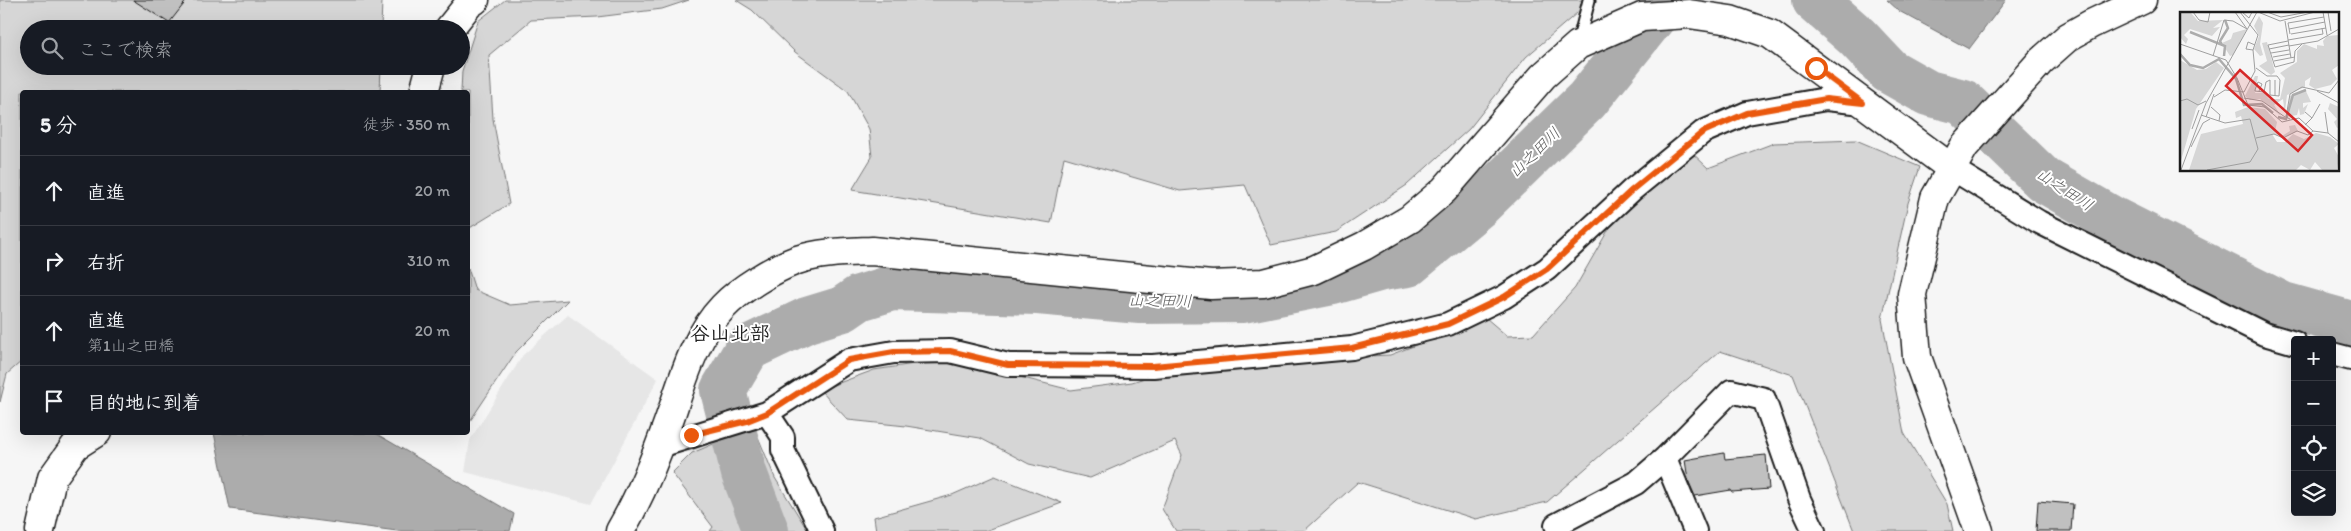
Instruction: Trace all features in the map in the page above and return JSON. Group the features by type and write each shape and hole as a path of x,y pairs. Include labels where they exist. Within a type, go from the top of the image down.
{"street":[{"path":"456,20 468,4 475,0"},
{"path":"1979,531 1917,357 1912,294 1935,198 1958,157 2041,61 2068,37 2142,0"},
{"path":"620,531 633,509 660,446 694,352 707,328 723,307 759,279 797,260 835,253 872,251 1211,285 1264,283 1314,270 1364,246 1410,219 1444,190 1543,76 1586,40 1642,16 1689,14 1730,20 1770,34 1924,146 1958,157 2039,222 2264,334 2291,342"},
{"path":"424,90 428,75"},
{"path":"660,446 691,435 757,417 849,360 894,352 950,351 1008,365 1153,366 1352,348 1448,324 1504,297 1547,269 1632,190 1703,132 1747,113 1826,99 1863,103"},
{"path":"2336,355 2351,359"},
{"path":"1560,531 1556,525 1636,484 1666,458 1731,391 1764,399 1799,499 1814,531"},
{"path":"757,417 782,438 783,450 822,531"},
{"path":"40,531 52,478 75,446 92,435"},
{"path":"1666,458 1695,531"}],"lane":[{"path":"1586,40 1589,0"}],"shaded area":[{"path":"0,0 382,0 381,20 20,20 20,75 381,75 380,90 20,90 20,363 7,374 0,402"},
{"path":"505,0 689,0 662,9 597,17 531,20 489,55 493,119 509,204 470,228 470,90 461,90 462,75 470,75 470,46 478,21"},
{"path":"736,0 1592,0 1526,57 1469,129 1407,185 1336,232 1271,245 1245,185 1180,191 1064,157 1051,223 852,190 872,157 869,129 848,91 795,52 752,10"},
{"path":"1887,0 2006,0 1969,49 1899,11"},
{"path":"1856,140 1920,167 1908,203 1882,319 1904,433 1947,504 1953,531 1854,531 1793,375 1720,351 1547,502 1476,519 1358,482 1304,531 1176,531 1162,509 1182,455 1175,441 1090,478 1029,464 980,438 906,426 848,420 820,390 874,370 948,359 1071,390 1132,382 1186,365 1390,355 1486,318 1507,336 1533,335 1575,288 1619,211 1684,145 1708,168 1774,143"},
{"path":"470,274 475,290 510,305 568,300 516,352 470,421"},
{"path":"568,315 658,379 591,504 465,472 470,440 523,355"},
{"path":"754,427 775,478 808,531 710,531 713,527 672,473 692,453"},
{"path":"214,435 378,435 514,514 510,531 397,531 230,509"},
{"path":"995,476 1062,503 985,531 876,531 874,517 952,495"}],"building":[{"path":"133,0 187,0 171,20 164,20"},
{"path":"1724,453 1725,459 1766,455 1769,489 1732,492 1731,490 1695,496 1688,480 1685,460"},
{"path":"2038,501 2073,504 2071,531 2036,531"}],"waterway":[{"name":"山之田川","path":"766,531 744,473 723,390 748,348 807,320 843,309 859,298 892,288 1038,292 1140,301 1243,300 1333,282 1382,268 1408,264 1479,205 1587,100 1667,0"},
{"name":"山之田川","path":"1815,0 1857,37 1889,71 1928,93 1963,102 2044,180 2112,219 2283,305 2351,324"}],"district":[{"name":"谷山北部","path":"730,333"}],"route":[{"path":"691,435 747,421 767,413 849,360 894,352 950,351 1008,365 1153,366 1352,348 1448,324 1504,297 1547,269 1632,190 1703,132 1747,113 1826,99 1863,103 1816,68"}]}
